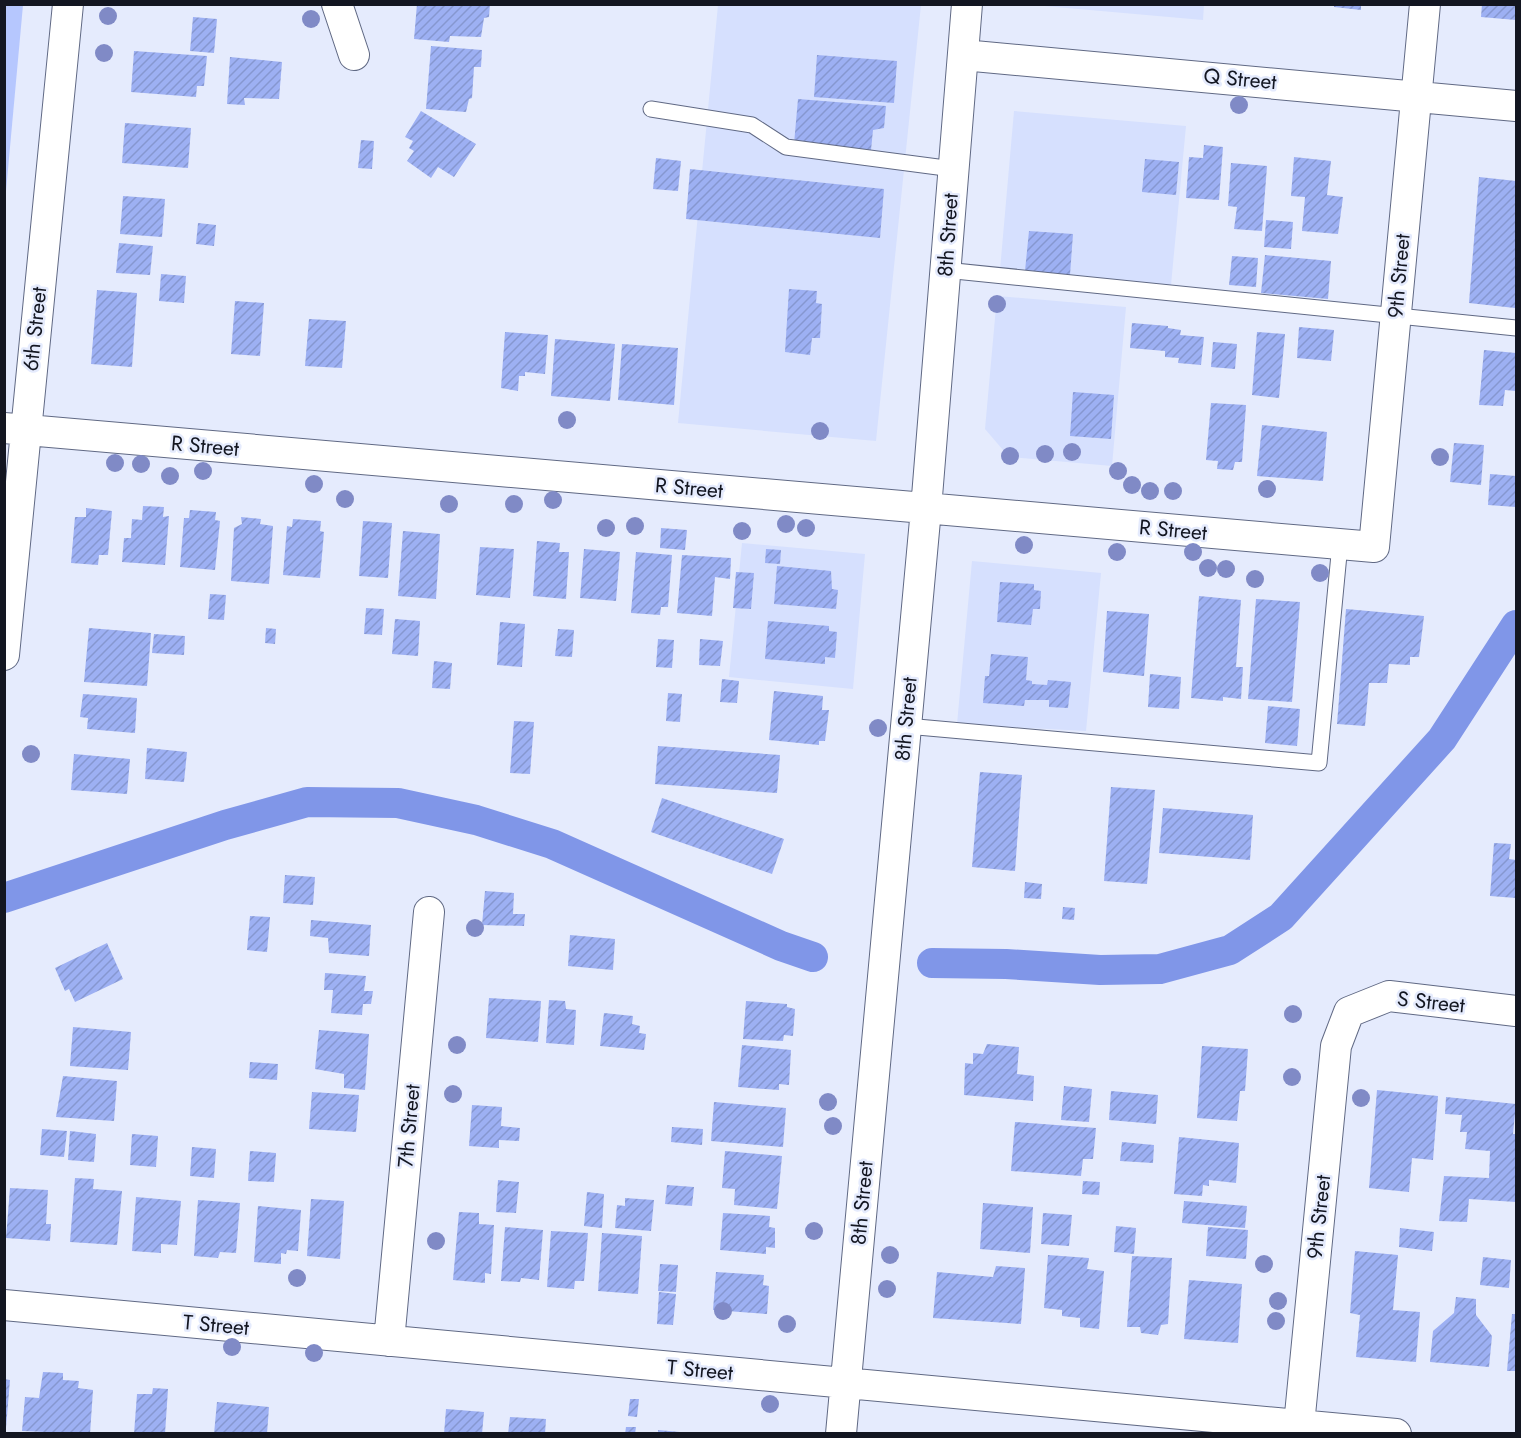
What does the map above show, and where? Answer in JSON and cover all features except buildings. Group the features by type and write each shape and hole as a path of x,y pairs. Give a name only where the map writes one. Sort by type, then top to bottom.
{"street":[{"name":"6th Street","path":"4,654 15,429 68,4"},
{"path":"337,4 354,55"},
{"name":"8th Street","path":"841,1434 926,509 967,4"},
{"name":"9th Street","path":"1374,547 1425,4"},
{"name":"Q Street","path":"963,55 1516,106"},
{"name":"R Street","path":"15,429 1374,547"},
{"name":"7th Street","path":"389,1341 429,912"},
{"name":"S Street","path":"1349,1012 1389,996 1516,1011"},
{"name":"9th Street","path":"1299,1425 1336,1046 1349,1012"},
{"name":"T Street","path":"4,1305 846,1383 1207,1425 1299,1425 1396,1434"}],"lane":[{"path":"651,109 752,125 786,147 953,169"},
{"path":"945,270 1516,328"},
{"path":"906,726 1318,763 1340,544"}],"shaded area":[{"path":"1204,4 1203,20 1033,5"},
{"path":"4,5 23,5 5,202"},
{"path":"718,5 921,5 876,441 678,423"},
{"path":"1014,111 1186,126 1171,285 1000,270"},
{"path":"997,296 1126,307 1112,466 1009,457 985,429"},
{"path":"742,543 865,554 853,689 729,677"},
{"path":"972,561 1101,573 1086,731 957,724"}],"waterway":[{"path":"932,963 1006,964 1100,970 1160,969 1230,950 1281,917 1442,739 1516,625"},
{"path":"4,898 225,825 307,802 398,803 476,820 552,844 781,946 813,957"}]}
